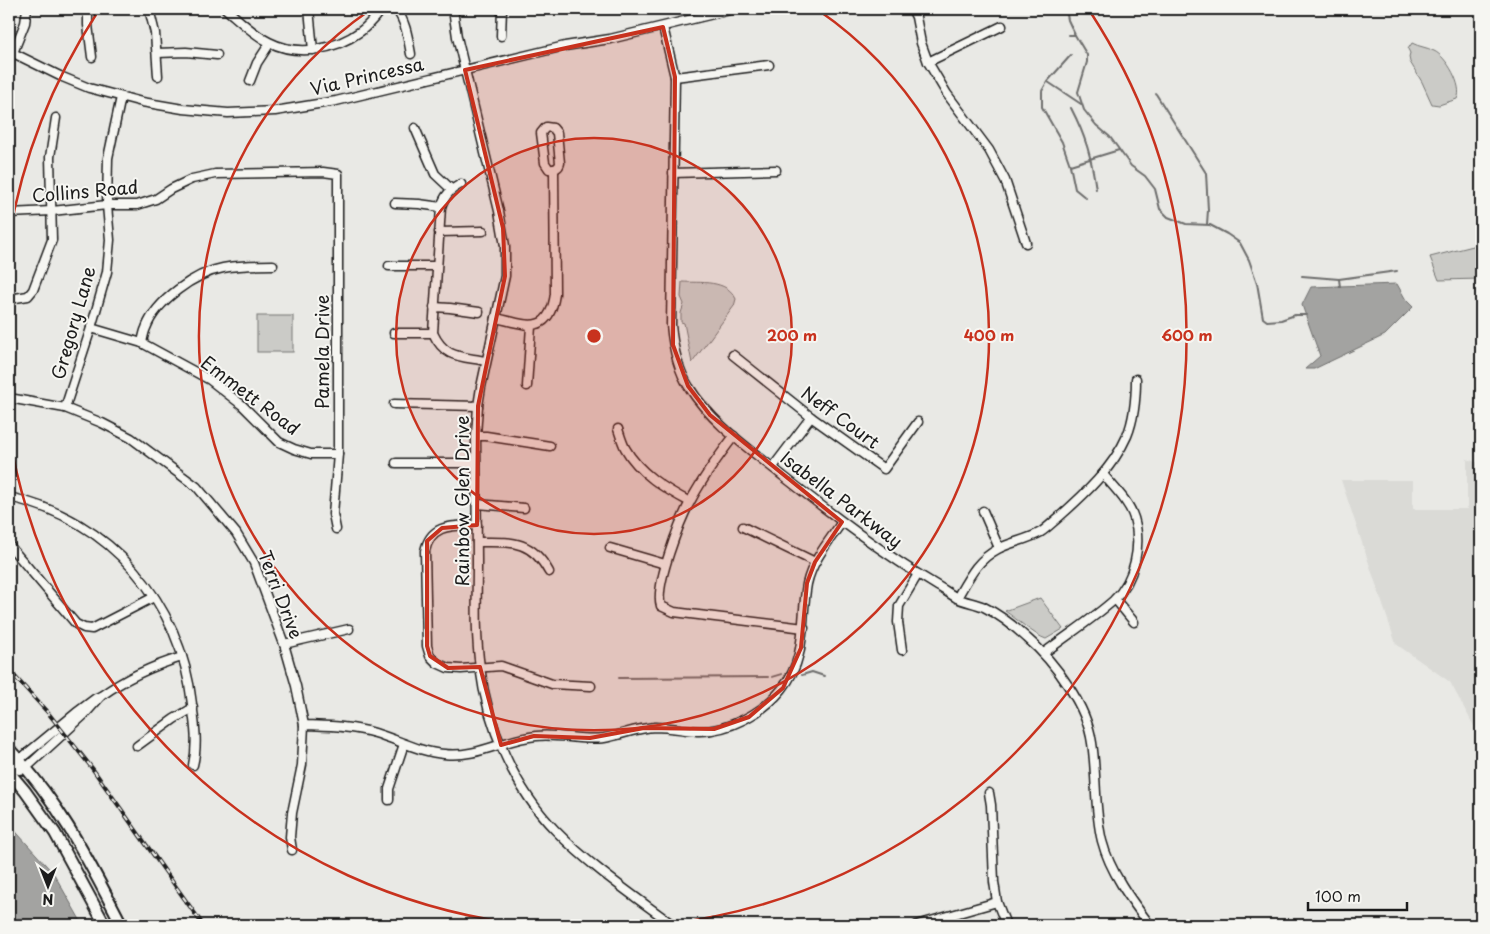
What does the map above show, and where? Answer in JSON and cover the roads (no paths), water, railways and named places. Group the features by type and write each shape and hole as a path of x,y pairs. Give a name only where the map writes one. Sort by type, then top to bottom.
{"main road":[{"path":"9,749 18,763 57,807 71,828 122,925"},
{"path":"9,772 55,833 105,925"}],"street":[{"path":"11,52 25,23 27,9"},
{"path":"88,9 92,58"},
{"path":"149,9 154,22 158,76"},
{"path":"226,9 254,33 270,43 292,49 313,50 348,38 361,30 382,9"},
{"path":"310,9 313,50"},
{"path":"396,9 406,26 410,54"},
{"name":"Rainbow Glen Drive","path":"453,9 457,37 503,228 505,246 505,276 486,361 478,406 476,436 477,636 484,693 501,745 520,786 554,829 582,856 673,925"},
{"path":"500,36 502,9"},
{"name":"Via Princessa","path":"11,52 60,76 121,97 183,109 228,113 275,111 336,101 565,46 610,40 734,9"},
{"path":"912,9 916,17 920,43 928,62 946,94 989,150 1005,180 1026,243"},
{"path":"928,62 1002,26"},
{"name":"Isabella Parkway","path":"663,27 675,77 670,303 673,345 688,386 710,414 734,436 842,522 891,558 957,598 984,608 1006,620 1044,653 1072,692 1086,718 1092,743 1102,841 1110,864 1150,925"},
{"path":"250,81 257,63 270,43"},
{"path":"157,52 217,55"},
{"path":"675,77 768,65"},
{"name":"Gregory Lane","path":"65,408 91,328 106,272 110,240 108,158 121,97"},
{"path":"9,299 28,296 33,290 52,240 50,157 56,118"},
{"path":"548,127 555,129 557,133 560,163 554,169 546,165 541,135 544,129 548,127"},
{"path":"415,128 435,174 451,189"},
{"path":"496,318 531,326 548,318 553,309 555,294 554,169"},
{"path":"673,173 776,170"},
{"name":"Collins Road","path":"9,213 108,205 137,205 156,199 192,179 214,174 323,172 338,174"},
{"name":"Pamela Drive","path":"336,529 334,514 338,454 338,174"},
{"path":"461,184 451,189 444,197 441,207 436,266 434,333 444,351 486,361"},
{"path":"395,203 441,207"},
{"path":"439,232 484,232"},
{"path":"142,343 146,327 167,298 199,276 221,268 240,265 273,265"},
{"path":"389,266 436,266"},
{"path":"434,307 479,312"},
{"path":"527,386 531,326"},
{"name":"Emmett Road","path":"91,328 142,343 210,380 242,405 279,442 311,454 338,454"},
{"path":"394,333 434,333"},
{"name":"Neff Court","path":"733,355 811,417 884,468 918,422"},
{"path":"957,598 974,568 986,557 999,548 1021,541 1042,531 1071,507 1103,474 1117,455 1128,434 1136,394 1136,379"},
{"name":"Terri Drive","path":"9,398 65,408 102,423 131,438 197,487 236,533 254,563 284,644 296,686 304,726 302,765 292,813 290,837 292,850"},
{"path":"394,404 478,406"},
{"path":"773,468 811,417"},
{"path":"618,429 625,448 643,470 666,489 690,502"},
{"path":"476,436 550,446"},
{"path":"734,436 707,472 690,502 666,564 659,600 666,610 804,628"},
{"path":"396,463 476,463"},
{"path":"1044,653 1115,599 1126,585 1134,568 1136,543 1134,517 1122,496 1103,474"},
{"path":"9,498 31,502 58,513 105,542 133,568 166,614 182,657 191,690 196,753 193,765"},
{"path":"477,504 524,508"},
{"path":"983,511 999,548"},
{"path":"304,726 353,728 430,752 458,755 474,753 534,736 553,735 603,738 644,728 672,728 698,731 729,726 749,717 770,703 783,688 794,670 799,656 804,628 808,583 815,562 842,522"},
{"path":"477,525 442,528 432,534 428,541 426,551 426,646 430,656 437,663 448,668 507,668 552,684 592,686"},
{"path":"743,526 815,562"},
{"path":"477,542 519,544 534,551 542,558 549,572"},
{"path":"9,545 76,624 84,628 92,629 154,597"},
{"path":"610,548 666,564"},
{"path":"902,650 898,622 899,606 918,574"},
{"path":"1115,599 1134,622"},
{"path":"284,644 349,629"},
{"path":"18,763 84,715 101,696 117,684 140,672 182,657"},
{"path":"137,746 174,719 193,708"},
{"path":"389,800 389,790 404,744"},
{"path":"990,793 994,882 997,902 1006,925"},
{"path":"917,925 997,902"}],"waterway":[{"path":"1066,9 1068,20 1087,55 1087,62 1078,92 1084,110 1096,125 1110,137 1131,166 1145,176 1155,189 1160,209 1168,217 1186,224 1210,225 1240,243 1249,260 1257,283 1263,318 1267,321 1281,320 1295,315 1307,315"},
{"path":"1068,35 1075,35"},
{"path":"1071,55 1047,82 1042,91 1042,107 1062,142 1070,165 1119,150"},
{"path":"1048,82 1081,104"},
{"path":"1156,94 1206,173 1207,224"},
{"path":"1071,108 1081,128 1087,147 1096,189"},
{"path":"1070,165 1075,189 1086,198"},
{"path":"1339,279 1397,271"},
{"path":"1302,276 1339,279 1340,287"},
{"path":"802,675 812,672 824,676"},
{"path":"772,677 782,674"},
{"path":"619,678 768,677"}],"railway":[{"path":"9,670 49,714 92,768 203,925"}]}
